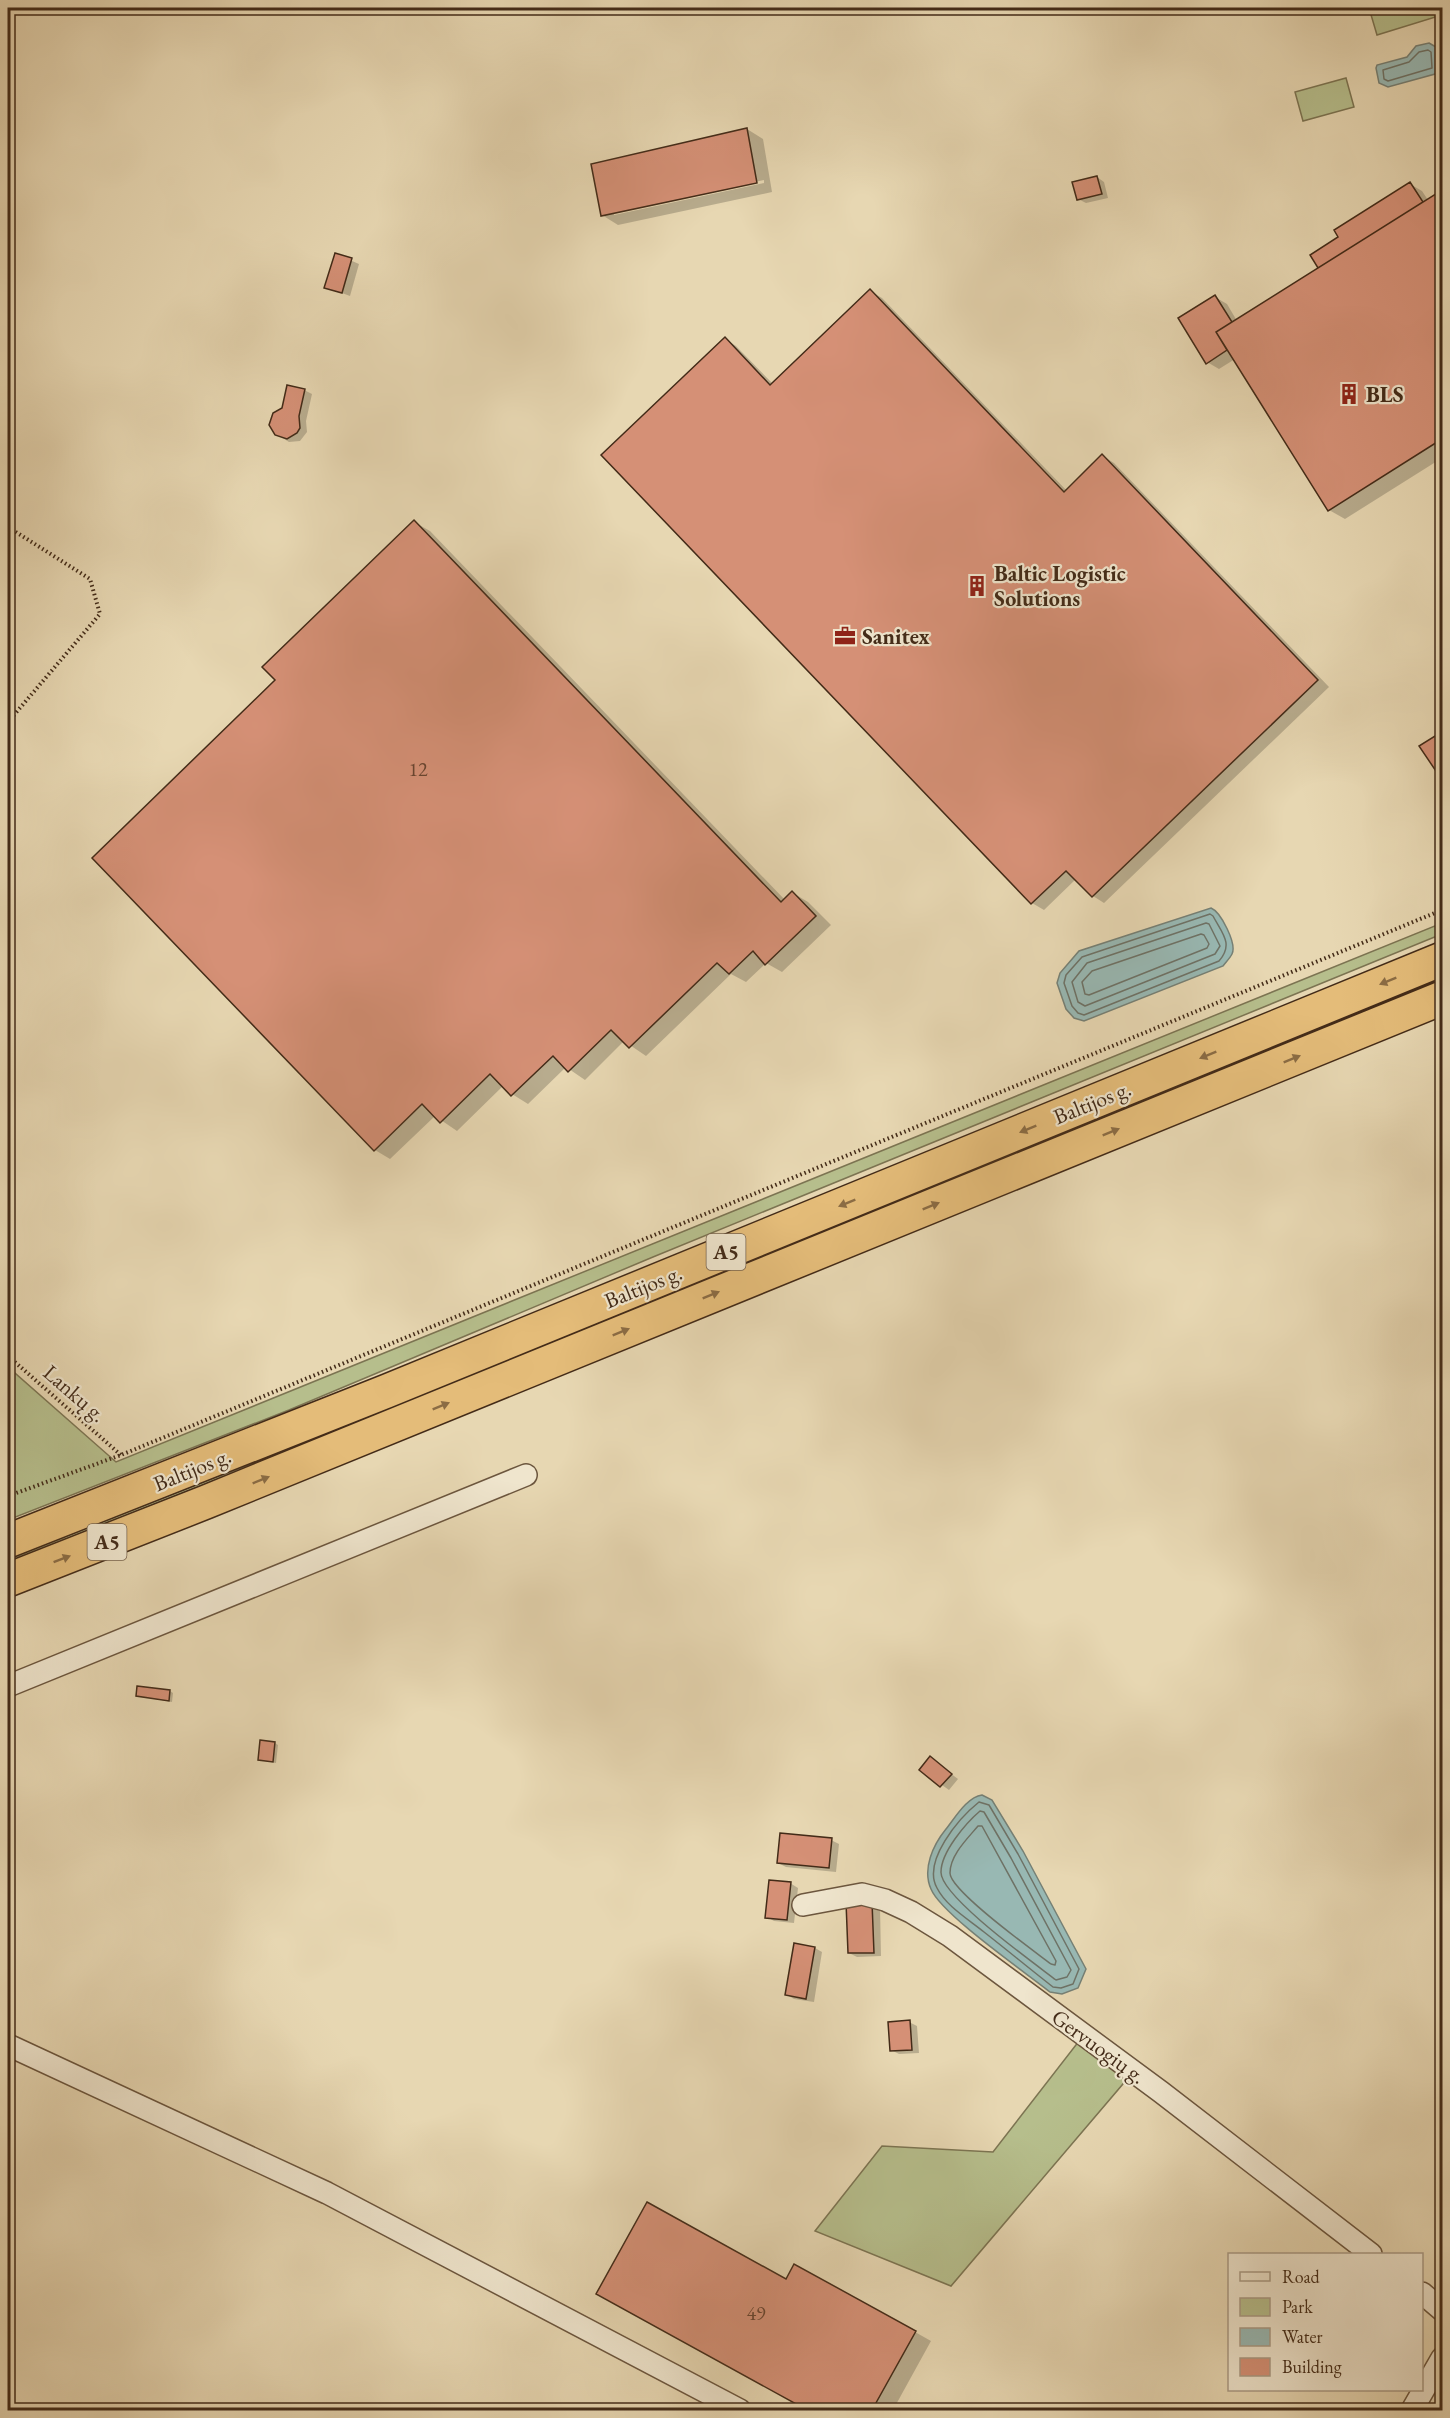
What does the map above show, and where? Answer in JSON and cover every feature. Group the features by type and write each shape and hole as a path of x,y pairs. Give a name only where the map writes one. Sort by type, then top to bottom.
{"highway":[{"name":"Baltijos g.","path":"8,1541 408,1382 1443,958"},
{"name":"Baltijos g.","path":"8,1580 196,1506 1443,998"}],"street":[{"path":"8,1686 526,1475"},
{"name":"Gervuogių g.","path":"803,1905 862,1894 885,1900 911,1912 950,1936 1161,2092 1370,2253"},
{"path":"8,2045 327,2193 740,2410"},
{"path":"1423,2294 1443,2310"},
{"path":"1412,2410 1443,2358"}],"path":[{"path":"8,527 90,579 100,614 8,722"},
{"path":"8,1496 122,1455 1443,910"},
{"name":"Lankų g.","path":"8,1356 122,1455"}],"green space":[{"path":"1369,8 1442,8 1442,15 1377,35"},
{"path":"1346,78 1354,107 1303,121 1295,92"},
{"path":"1442,923 1442,934 653,1257 289,1410 8,1520 8,1367 116,1462"},
{"path":"1442,970 1442,984 8,1567 8,1550"},
{"path":"1079,2041 1128,2078 951,2286 815,2231 882,2146 993,2152"}],"water":[{"path":"1429,43 1436,47 1440,66 1435,74 1388,87 1379,83 1377,65 1407,57 1416,46"},
{"path":"1211,908 1219,915 1232,943 1232,954 1223,966 1084,1021 1074,1018 1066,1009 1057,983 1060,973 1079,951"},
{"path":"982,1795 992,1800 1023,1851 1086,1969 1078,1988 1062,1994 1050,1992 966,1927 938,1900 931,1889 928,1865 937,1842 966,1804"}],"building":[{"path":"747,128 757,183 601,216 591,164"},
{"path":"1097,176 1102,194 1077,200 1072,182"},
{"path":"1410,182 1423,202 1318,268 1310,255 1338,237 1334,230"},
{"name":"BLS","path":"1442,190 1442,439 1328,511 1216,332"},
{"path":"335,253 352,258 342,293 324,288"},
{"name":"Baltic Logistic Solutions","path":"870,289 1064,492 1102,454 1318,680 1092,897 1066,871 1031,904 601,455 725,337 770,385"},
{"path":"1215,295 1232,322 1216,332 1227,350 1206,364 1178,318"},
{"path":"287,385 305,389 299,416 300,428 297,433 287,439 275,435 269,425 273,413 282,408"},
{"path":"414,520 781,902 792,891 816,916 765,965 753,951 729,974 717,963 629,1048 611,1030 568,1072 553,1056 511,1096 490,1074 440,1123 422,1104 374,1151 92,858 275,680 262,667"},
{"path":"1435,736 1442,747 1442,780 1419,746"},
{"path":"137,1686 170,1690 169,1701 136,1696"},
{"path":"260,1740 275,1742 273,1762 258,1760"},
{"path":"930,1756 952,1774 940,1787 919,1770"},
{"path":"780,1833 832,1838 829,1868 777,1863"},
{"path":"769,1880 791,1882 787,1920 765,1918"},
{"path":"846,1902 872,1902 874,1953 848,1953"},
{"path":"794,1943 815,1947 806,1999 785,1995"},
{"path":"910,2020 912,2050 890,2051 888,2022"},
{"path":"647,2202 786,2279 794,2264 916,2331 872,2410 807,2410 596,2294"}],"place":[{"name":"BLS","path":"1349,394"},
{"name":"Baltic Logistic Solutions","path":"977,586"},
{"name":"Sanitex","path":"845,636"}]}
